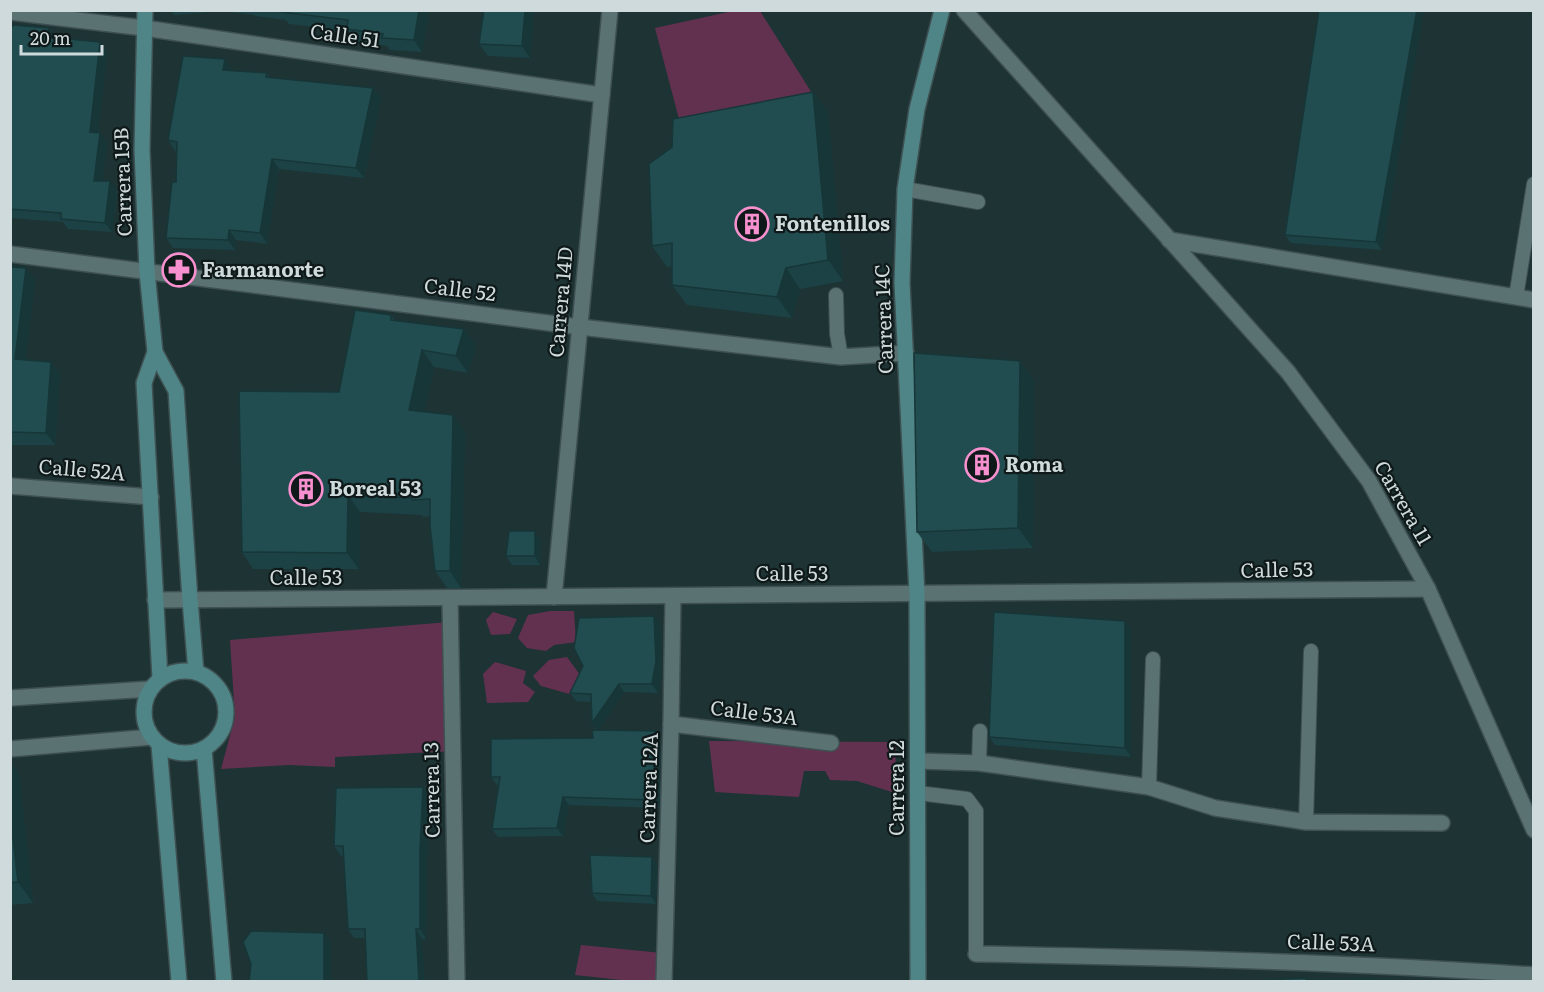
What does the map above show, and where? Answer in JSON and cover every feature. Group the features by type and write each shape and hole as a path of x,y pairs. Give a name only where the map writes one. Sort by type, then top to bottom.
{"street":[{"name":"Carrera 15B","path":"145,10 142,150 147,272 155,352 176,391 196,672"},
{"name":"Carrera 14D","path":"554,597 610,10"},
{"name":"Carrera 14C","path":"917,594 902,283 905,189 917,109 942,10"},
{"name":"Carrera 11","path":"964,10 1288,372 1369,481 1428,589 1533,830"},
{"name":"Calle 51","path":"10,12 144,28 602,95"},
{"path":"1169,240 1533,300"},
{"name":"Calle 52","path":"10,254 580,327 841,357 906,353"},
{"name":"Carrera 15B","path":"155,352 144,383 155,600 155,683"},
{"name":"Calle 52A","path":"10,486 151,497"},
{"name":"Calle 53","path":"155,600 1428,589"},
{"name":"Carrera 12","path":"917,594 918,981"},
{"name":"Carrera 12A","path":"664,981 673,596"},
{"name":"Carrera 13","path":"450,598 457,981"},
{"path":"184,670 196,672 209,678 219,688 225,701 226,715 223,729 215,741 204,749 188,754 173,752 155,741 146,728 143,714 144,701 155,683 172,672 184,670"},
{"path":"10,698 155,683"},
{"name":"Calle 53A","path":"671,724 831,743"},
{"path":"10,749 155,741"},
{"path":"155,741 179,981"},
{"path":"204,749 224,981"},
{"path":"918,762 979,763 1149,787 1215,808 1306,822 1442,823"},
{"name":"Calle 53A","path":"976,954 1127,956 1448,975 1533,975"}],"lane":[{"path":"1516,297 1533,184"},
{"path":"905,189 978,202"},
{"path":"836,295 837,333 841,357"},
{"path":"1306,822 1311,651"},
{"path":"1149,787 1153,659"},
{"path":"979,763 980,731"},
{"path":"918,793 967,799 976,811 976,954"}],"shaded area":[{"path":"733,11 760,11 817,101 679,119 655,28"},
{"path":"550,611 574,611 576,642 554,645 546,651 527,648 518,638 528,615"},
{"path":"493,612 517,619 510,634 491,635 486,620"},
{"path":"449,622 455,751 335,757 335,767 289,765 221,769 235,717 230,640"},
{"path":"567,657 580,675 573,695 541,686 533,676 549,660"},
{"path":"495,662 526,671 523,683 535,692 528,702 487,703 483,674"},
{"path":"709,741 896,742 895,793 857,781 830,780 825,771 804,771 799,797 715,792"},
{"path":"581,945 672,954 671,981 622,981 575,975"}],"building":[{"path":"281,10 419,10 414,40 382,38 383,34 347,29 348,20 281,12"},
{"path":"484,10 525,10 522,46 479,44"},
{"path":"1319,10 1417,10 1376,242 1285,235"},
{"path":"10,26 49,28 48,37 100,42 90,132 100,133 94,181 110,181 105,223 61,219 61,213 10,209"},
{"path":"183,56 225,59 223,70 267,73 266,77 373,88 356,168 272,159 260,233 229,230 228,240 166,238 172,182 176,182 177,142 168,140"},
{"name":"Fontenillos","path":"813,92 828,260 786,268 777,297 672,285 672,243 652,246 649,164 672,147 673,119"},
{"path":"10,267 26,268 15,359 51,362 46,433 10,432"},
{"path":"355,310 391,315 391,320 464,329 456,356 422,350 409,410 453,415 450,571 435,571 430,525 430,499 412,500 412,498 348,495 347,553 242,552 239,391 339,392"},
{"name":"Roma","path":"914,353 1020,361 1018,528 917,532"},
{"path":"509,531 535,531 535,556 506,556"},
{"path":"994,612 1125,621 1125,748 989,737"},
{"path":"654,616 656,661 652,684 619,684 592,723 591,694 570,693 583,666 574,648 579,618"},
{"path":"592,730 655,731 653,800 563,797 557,828 492,829 500,777 491,777 491,739 593,738"},
{"path":"423,787 420,929 416,929 419,981 367,981 365,929 348,929 343,846 334,846 336,788"},
{"path":"10,813 18,882 10,883"},
{"path":"590,855 652,857 651,896 592,893"},
{"path":"251,931 324,933 324,981 249,981 251,964 243,942"},
{"path":"1306,978 1306,980 1411,981 1265,981"}],"place":[{"name":"Fontenillos","path":"752,224"},
{"name":"Farmanorte","path":"179,270"},
{"name":"Roma","path":"982,465"},
{"name":"Boreal 53","path":"306,489"}]}
